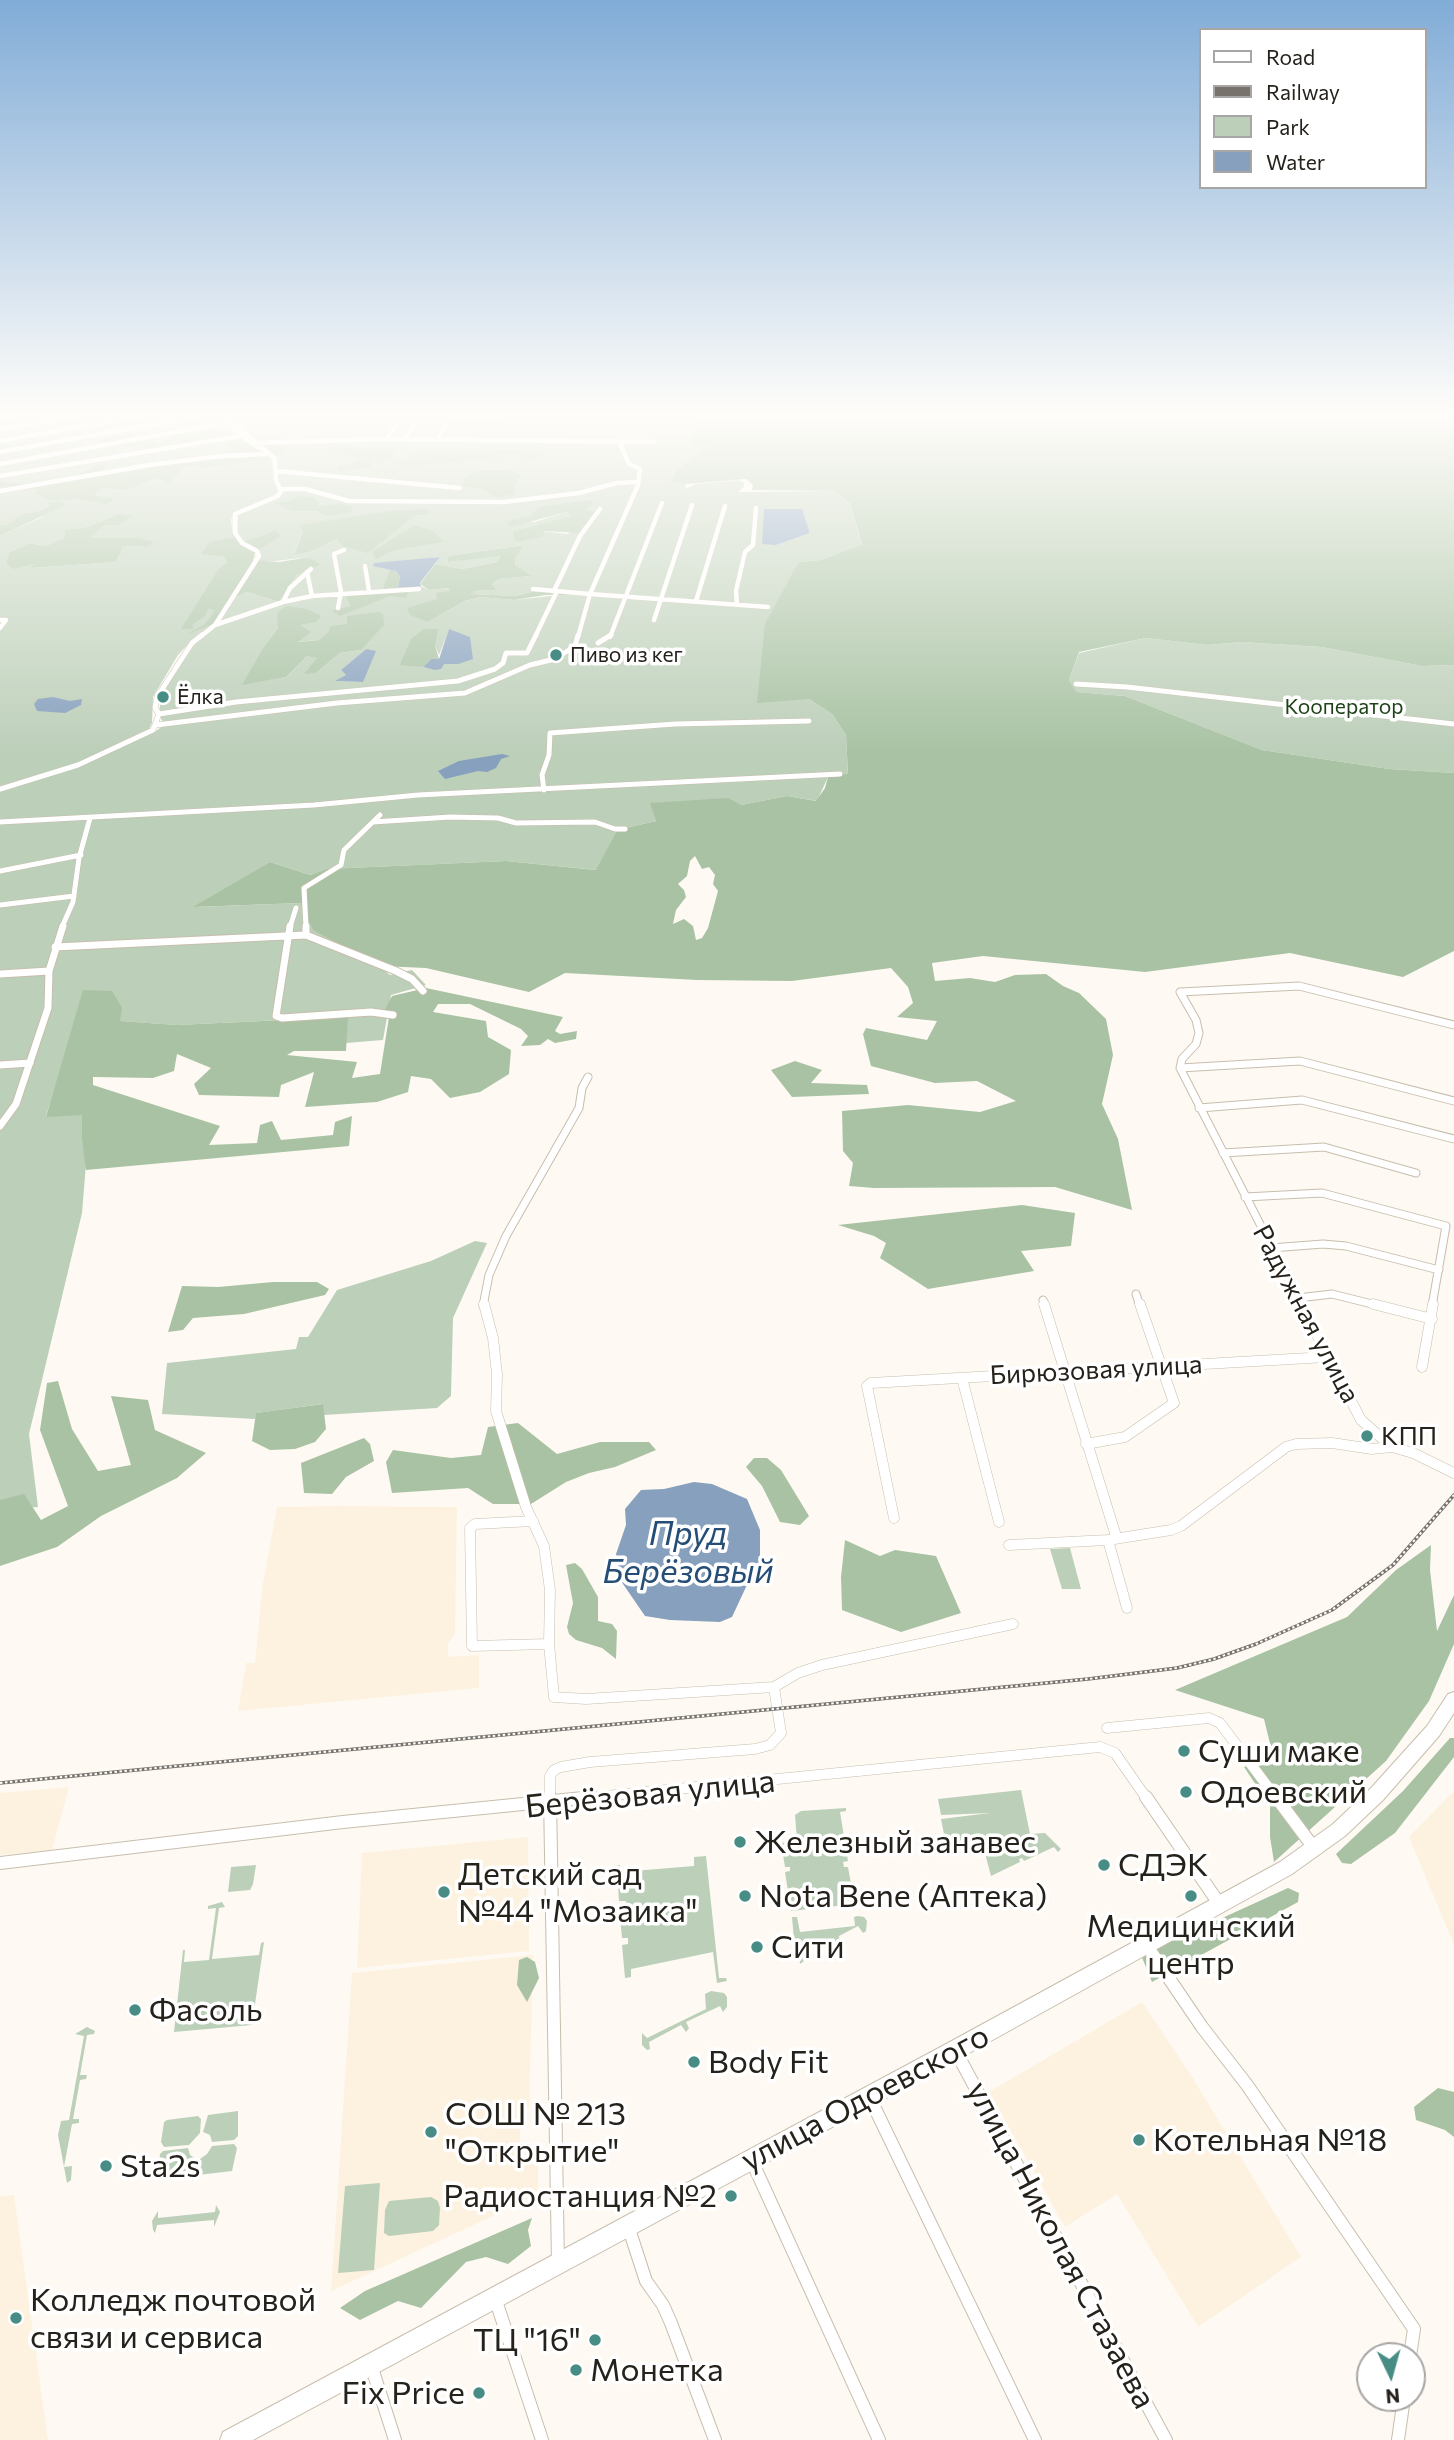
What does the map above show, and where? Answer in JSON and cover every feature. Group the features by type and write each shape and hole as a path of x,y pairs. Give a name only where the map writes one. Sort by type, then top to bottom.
{"street":[{"path":"215,625 259,556 257,551 242,543 234,526"},
{"path":"159,713 236,702 458,681 495,669 503,663 506,653 527,653 580,536 588,526"},
{"path":"156,725 337,703 465,693 530,665 555,659 575,646 590,594 619,526"},
{"path":"598,643 610,637 653,526"},
{"path":"654,620 685,526"},
{"path":"696,601 718,526"},
{"path":"737,604 736,591 745,552 753,545 755,526"},
{"path":"338,608 341,594 334,554 344,550"},
{"path":"365,566 369,591"},
{"path":"282,602 290,588 309,571 312,596"},
{"path":"159,713 155,708 157,697 182,656 192,643 215,625 282,602 312,596 419,589"},
{"path":"533,589 768,607"},
{"path":"0,620 6,620 0,628"},
{"path":"1076,684 1127,687 1454,724"},
{"path":"0,789 78,765 132,742 153,730 159,713"},
{"path":"544,790 542,775 549,755 550,733 675,724 808,721"},
{"path":"0,822 418,795 840,774"},
{"path":"306,935 304,888 341,865 344,850 380,815"},
{"path":"373,822 450,817 498,818 516,823 595,822 615,829 625,829"},
{"path":"0,1126 16,1104 48,1008 49,971 74,896 90,818"},
{"path":"0,871 81,855"},
{"path":"0,905 74,896"},
{"path":"296,908 287,936 276,1016 282,1018 371,1012 393,1015"},
{"path":"55,947 306,935 397,971 412,979 423,991"},
{"path":"0,974 49,971"},
{"path":"1454,1025 1299,986 1180,992 1196,1020 1199,1032 1196,1044 1182,1059 1180,1068 1300,1061 1454,1101"},
{"path":"0,1065 30,1063"},
{"name":"Радужная улица","path":"1180,1068 1244,1197 1365,1426 1392,1447"},
{"path":"588,1077 582,1088 579,1108 506,1236 484,1296 483,1308 492,1338 497,1374 496,1411 506,1449 544,1546 550,1590 549,1644 554,1698 586,1699 774,1688 798,1673 822,1665 1013,1624"},
{"path":"1199,1108 1302,1100 1454,1139"},
{"path":"1223,1153 1311,1146 1416,1173"},
{"path":"1244,1197 1322,1193 1446,1226 1422,1367"},
{"path":"1271,1248 1323,1244 1346,1246 1439,1270"},
{"path":"1086,1444 1125,1437 1174,1403 1136,1294"},
{"path":"1298,1298 1332,1294 1432,1319"},
{"path":"1043,1300 1112,1538 1127,1608"},
{"name":"Бирюзовая улица","path":"894,1518 867,1386 871,1383 1327,1357"},
{"path":"962,1378 999,1522"},
{"name":"Радужная улица","path":"1009,1545 1112,1538 1171,1530 1181,1526 1286,1447 1313,1442 1372,1449 1392,1447"},
{"path":"1392,1447 1413,1453 1454,1473"},
{"path":"533,1521 475,1524 470,1528 472,1646 549,1644"},
{"path":"558,2264 550,1776 554,1770 561,1767 770,1745 781,1733 774,1688"},
{"name":"улица Одоевского","path":"231,2440 258,2433 371,2365 956,2050 1286,1868 1339,1830 1407,1763 1454,1699"},
{"path":"1107,1728 1209,1718 1220,1723 1314,1848"},
{"name":"Берёзовая улица","path":"0,1863 343,1822 1108,1748 1115,1753 1220,1905"},
{"path":"1147,1946 1202,2027 1247,2085 1414,2329 1412,2342"},
{"name":"улица Николая Стазаева","path":"956,2050 1166,2440"},
{"path":"869,2096 1035,2440"},
{"path":"751,2159 879,2440"},
{"path":"628,2227 646,2281 663,2305 715,2440"},
{"path":"495,2298 542,2440"},
{"path":"371,2365 395,2440"},
{"path":"1398,2440 1402,2412"}],"shaded area":[{"path":"277,1507 457,1507 455,1633 448,1644 448,1657 479,1655 479,1688 238,1711 246,1663 255,1663 262,1589"},
{"path":"69,1787 52,1850 0,1855 0,1793"},
{"path":"1454,1791 1454,1945 1409,1837"},
{"name":"Детский сад №44 \"Мозаика\"","path":"528,1837 529,1951 357,1968 362,1853"},
{"name":"СОШ № 213 \"Открытие\"","path":"533,1955 529,2107 520,2109 520,2156 538,2156 538,2195 331,2291 352,1973"},
{"path":"1142,2002 1194,2080 1301,2257 1198,2327 1117,2194 1065,2227 989,2092"},
{"name":"Колледж почтовой связи и сервиса","path":"14,2195 48,2440 0,2440 0,2196"}],"green space":[{"path":"0,526 22,526 0,536"},
{"path":"22,526 90,526 65,530 64,538 46,546 29,543 10,552 34,564 32,568 116,562 124,546 147,547 138,538 88,538 104,526 232,526 239,543 255,556 212,625 178,655 153,697 152,723 149,729 76,763 0,786 0,536"},
{"path":"104,526 89,538 138,538 153,542 147,547 124,546 116,562 32,568 33,564 13,569 6,563 10,552 29,543 46,546 64,538 65,530"},
{"path":"238,526 299,526 303,532 294,553 310,552 337,539 401,526 533,526 512,531 515,542 543,531 568,534 577,526 770,526 776,545 810,533 807,526 856,526 862,546 821,560 799,562 809,699 832,714 846,735 848,775 828,777 817,801 787,796 741,805 651,803 656,821 617,830 597,870 506,861 328,869 310,875 270,862 195,907 301,903 390,975 412,970 426,985 391,995 383,1040 346,1043 347,1017 177,1025 119,1021 58,1078 46,1116 82,1114 82,1141 86,1164 82,1213 29,1434 38,1507 0,1510 0,792 79,767 156,731 164,725 159,714 161,697 185,656 233,599 247,592 279,602 297,575 319,565 310,557 258,563 260,551 245,543 238,533","holes":["523,545 516,557 515,566 530,576 499,579 492,584 495,590 469,594 515,596 535,591 560,595 514,600 482,597 465,601 428,622 437,599 450,591 450,588 429,590 421,586 398,587 396,571 373,565 439,557 435,564 462,569 497,562 500,555 448,562 447,556","347,617 361,650 340,653 316,673 317,657 307,656 286,677 243,684 262,649 278,628 296,642 319,640 329,631 347,624","449,630 458,664 443,664 434,670 411,664 401,665 435,646 439,655","366,649 363,682 336,681 346,675 341,670"]},
{"path":"299,526 402,526 368,553 342,546 337,539 310,552 294,554 303,532"},
{"path":"413,526 435,532 443,542 395,550 376,559 372,552"},
{"path":"533,526 584,526 579,533 544,531 543,537 515,542 512,531"},
{"path":"857,526 1454,526 1454,665 1422,666 1321,647 1242,642 1207,645 1146,638 1079,652 1069,680 1076,692 1125,696 1262,750 1389,769 1454,773 1454,951 1403,977 1290,953 1145,972 983,956 932,963 935,981 970,978 995,982 1015,975 1046,974 1079,993 1106,1019 1113,1055 1102,1104 1118,1139 1132,1210 1055,1187 849,1186 853,1163 843,1151 842,1111 908,1105 980,1112 1016,1101 977,1081 935,1083 871,1066 863,1034 866,1028 927,1040 937,1021 897,1017 913,1003 908,987 891,968 792,981 697,980 565,973 529,992 426,968 380,966 313,930 301,903 193,907 270,862 310,875 327,869 506,861 596,870 617,830 656,821 650,803 728,798 741,805 787,796 816,801 825,788 828,777 848,774 846,735 832,714 809,699 757,703 765,624 799,562 821,560 862,545","holes":["695,856 702,869 709,867 715,875 713,884 718,891 708,928 702,938 696,940 693,926 684,919 673,924 676,910 686,897 678,884 687,876 690,861"]},
{"path":"276,531 281,536 255,552 253,560 279,562 310,557 320,565 297,575 279,602 247,592 233,599 220,621 186,635 205,624 213,614 214,610 208,608 205,616 192,625 194,629 181,629 218,570 228,562 223,556 201,554 209,542 235,537 240,543"},
{"path":"524,545 516,557 515,565 531,576 499,579 492,584 496,590 475,591 471,594 515,596 535,591 570,595 546,595 514,600 481,597 465,601 428,622 410,615 407,608 437,599 436,593 450,591 449,588 429,590 420,584 435,564 462,569 497,562 500,556 448,562 447,556"},
{"path":"390,569 396,571 400,577 398,587 411,587 406,598 390,596 340,616 332,611 351,606 345,594 383,590"},
{"path":"286,606 307,609 321,616 316,622 300,625 311,632 298,642 319,640 329,631 330,626 347,624 347,616 379,612 383,614 384,625 361,650 340,653 316,673 304,674 317,658 307,656 286,677 242,685 262,649 278,628 277,613"},
{"path":"424,629 438,629 435,646 439,659 431,659 423,667 400,665 411,639"},
{"name":"Кооператор","path":"1146,638 1207,645 1242,642 1321,647 1422,666 1454,665 1454,773 1389,769 1262,750 1125,696 1075,692 1069,680 1079,653"},
{"path":"426,988 563,1017 555,1031 560,1034 577,1031 576,1039 555,1043 548,1039 540,1045 521,1046 528,1036 521,1029 470,1004 438,1004 433,1012 486,1021 488,1037 511,1050 509,1074 480,1092 450,1098 431,1079 411,1076 408,1092 377,1102 305,1107 314,1072 281,1085 279,1097 199,1095 194,1084 211,1068 177,1054 174,1071 153,1078 93,1077 93,1085 220,1126 209,1145 257,1143 260,1125 272,1121 281,1140 333,1135 335,1122 352,1116 349,1146 86,1170 82,1115 46,1117 83,990 112,991 122,1008 120,1021 177,1025 348,1017 346,1051 294,1051 287,1055 357,1062 352,1078 380,1074 389,1017 383,1013 392,996"},
{"path":"795,1061 822,1070 811,1083 867,1085 869,1094 792,1097 771,1070"},
{"path":"1022,1205 1075,1213 1071,1246 1021,1251 1034,1271 928,1289 880,1258 886,1243 874,1236 838,1225"},
{"path":"475,1241 487,1243 453,1318 451,1396 437,1408 324,1415 322,1404 257,1413 255,1419 162,1414 167,1363 296,1349 299,1337 308,1337 337,1290 431,1261"},
{"path":"273,1282 317,1282 329,1289 325,1295 244,1314 193,1318 183,1330 168,1332 182,1286 218,1287"},
{"path":"58,1381 72,1429 98,1471 131,1465 111,1396 148,1400 155,1430 206,1453 177,1478 101,1516 57,1547 0,1566 0,1500 24,1494 41,1520 68,1506 40,1430 47,1383"},
{"path":"323,1404 326,1429 315,1442 295,1449 270,1450 252,1441 256,1413"},
{"path":"518,1423 557,1454 600,1442 649,1442 656,1450 615,1467 566,1482 531,1504 493,1504 468,1488 392,1493 386,1462 393,1450 451,1458 481,1455 488,1427"},
{"path":"364,1438 370,1444 374,1461 346,1477 332,1494 304,1493 301,1463"},
{"path":"754,1458 767,1458 781,1470 809,1516 800,1525 780,1522 762,1486 746,1467"},
{"path":"845,1540 880,1556 895,1550 936,1556 961,1613 901,1632 842,1610 841,1577"},
{"path":"1431,1545 1430,1570 1437,1631 1454,1595 1454,1644 1429,1701 1386,1761 1274,1862 1270,1837 1270,1806 1244,1767 1275,1764 1264,1719 1175,1690 1347,1617 1396,1570"},
{"path":"1070,1548 1081,1589 1062,1589 1050,1549"},
{"path":"575,1563 582,1569 598,1597 598,1621 612,1624 617,1631 616,1659 602,1648 576,1640 569,1634 567,1627 573,1603 566,1565"},
{"path":"1450,1738 1454,1738 1454,1757 1395,1833 1351,1864 1342,1863 1336,1854 1403,1791"},
{"path":"1021,1790 1030,1834 1045,1833 1061,1849 1058,1852 1054,1847 1024,1861 1019,1859 1020,1862 991,1876 983,1846 947,1849 941,1819 990,1813 941,1815 938,1799"},
{"path":"846,1808 846,1811 840,1812 848,1861 843,1862 844,1867 848,1867 854,1900 846,1901 846,1905 791,1911 785,1872 790,1871 790,1867 785,1867 781,1843 797,1841 795,1815 801,1811"},
{"path":"706,1856 719,1978 726,1978 727,1981 717,1983 713,1952 631,1969 631,1977 625,1978 622,1945 628,1944 628,1938 622,1938 619,1906 626,1906 626,1901 619,1901 617,1869 611,1870 611,1867 620,1865 621,1872 694,1866 694,1857"},
{"path":"256,1865 250,1890 228,1892 231,1867"},
{"path":"1288,1888 1299,1893 1298,1902 1152,1982 1141,1955"},
{"path":"222,1902 225,1907 219,1908 212,1959 259,1955 261,1943 264,1942 252,2025 174,2032 183,1950 184,1962 209,1960 216,1908 208,1909 208,1906"},
{"path":"858,1916 867,1921 866,1931 863,1933 858,1926 839,1936 840,1944 837,1945 834,1938 801,1954 804,1961 800,1964 798,1951 795,1951 792,1917 797,1917 800,1932 855,1926 854,1917"},
{"path":"527,1957 535,1962 539,1978 527,2002 517,1985 519,1960"},
{"path":"711,1991 724,1993 727,1997 727,2007 723,2012 720,2006 686,2022 689,2028 686,2032 681,2025 649,2042 650,2049 647,2050 642,2045 642,2033 647,2038 706,2009 705,1994"},
{"path":"87,2027 95,2031 94,2034 87,2035 80,2075 87,2075 86,2079 80,2080 73,2119 79,2119 79,2123 72,2124 64,2167 58,2135 61,2121 69,2120 84,2036 75,2034"},
{"path":"1438,2088 1454,2092 1454,2137 1445,2130 1416,2120 1414,2107"},
{"path":"238,2111 238,2136 234,2140 212,2142 210,2135 203,2132 208,2115"},
{"path":"198,2116 201,2119 200,2133 189,2145 164,2147 161,2142 164,2122"},
{"path":"234,2144 237,2148 232,2171 198,2175 200,2159 212,2146"},
{"path":"188,2148 190,2155 196,2159 194,2175 158,2178 160,2154 163,2151"},
{"path":"72,2166 71,2180 67,2183 64,2167"},
{"path":"380,2183 374,2270 338,2273 345,2186"},
{"path":"431,2197 438,2201 440,2208 439,2225 433,2231 389,2236 384,2233 385,2210 389,2201"},
{"path":"216,2205 220,2212 214,2227 214,2220 157,2225 155,2233 153,2230 152,2221 158,2211 158,2218 215,2212"},
{"path":"532,2218 528,2230 531,2246 508,2264 486,2257 466,2262 421,2308 398,2301 360,2320 340,2308 365,2291"}],"water":[{"path":"763,526 808,526 810,533 776,545 762,544"},
{"path":"440,557 420,583 421,586 416,587 398,587 400,577 396,571 373,566 374,563"},
{"path":"449,629 470,637 473,659 458,664 444,664 441,669 423,667 431,659 439,659"},
{"path":"366,649 376,651 363,682 335,681 346,675 341,670"},
{"path":"53,697 70,701 82,699 81,705 65,713 37,711 34,704 38,699"},
{"path":"502,754 510,756 501,759 496,768 487,772 478,771 445,779 438,771 459,761"},
{"name":"Пруд Берёзовый","path":"694,1482 712,1484 747,1499 760,1530 760,1572 746,1587 732,1617 720,1622 645,1616 621,1581 616,1554 626,1525 625,1509 641,1490 664,1489"}],"railway":[{"path":"0,1783 1088,1679 1177,1668 1214,1659 1256,1644 1332,1610 1393,1565 1454,1495"}],"place":[{"name":"Пиво из кег","path":"556,655"},
{"name":"Ёлка","path":"163,697"},
{"name":"КПП","path":"1367,1436"},
{"name":"Суши маке","path":"1184,1751"},
{"name":"Одоевский","path":"1186,1792"},
{"name":"Железный занавес","path":"740,1842"},
{"name":"СДЭК","path":"1104,1865"},
{"name":"Детский сад №44 \"Мозаика\"","path":"444,1892"},
{"name":"Nota Bene (Аптека)","path":"745,1896"},
{"name":"Медицинский центр","path":"1191,1896"},
{"name":"Сити","path":"757,1947"},
{"name":"Фасоль","path":"135,2010"},
{"name":"Body Fit","path":"694,2062"},
{"name":"СОШ № 213 \"Открытие\"","path":"431,2132"},
{"name":"Котельная №18","path":"1139,2140"},
{"name":"Sta2s","path":"106,2166"},
{"name":"Радиостанция №2","path":"731,2196"},
{"name":"Колледж почтовой связи и сервиса","path":"16,2318"},
{"name":"ТЦ \"16\"","path":"595,2340"},
{"name":"Монетка","path":"576,2370"},
{"name":"Fix Price","path":"479,2393"}]}
